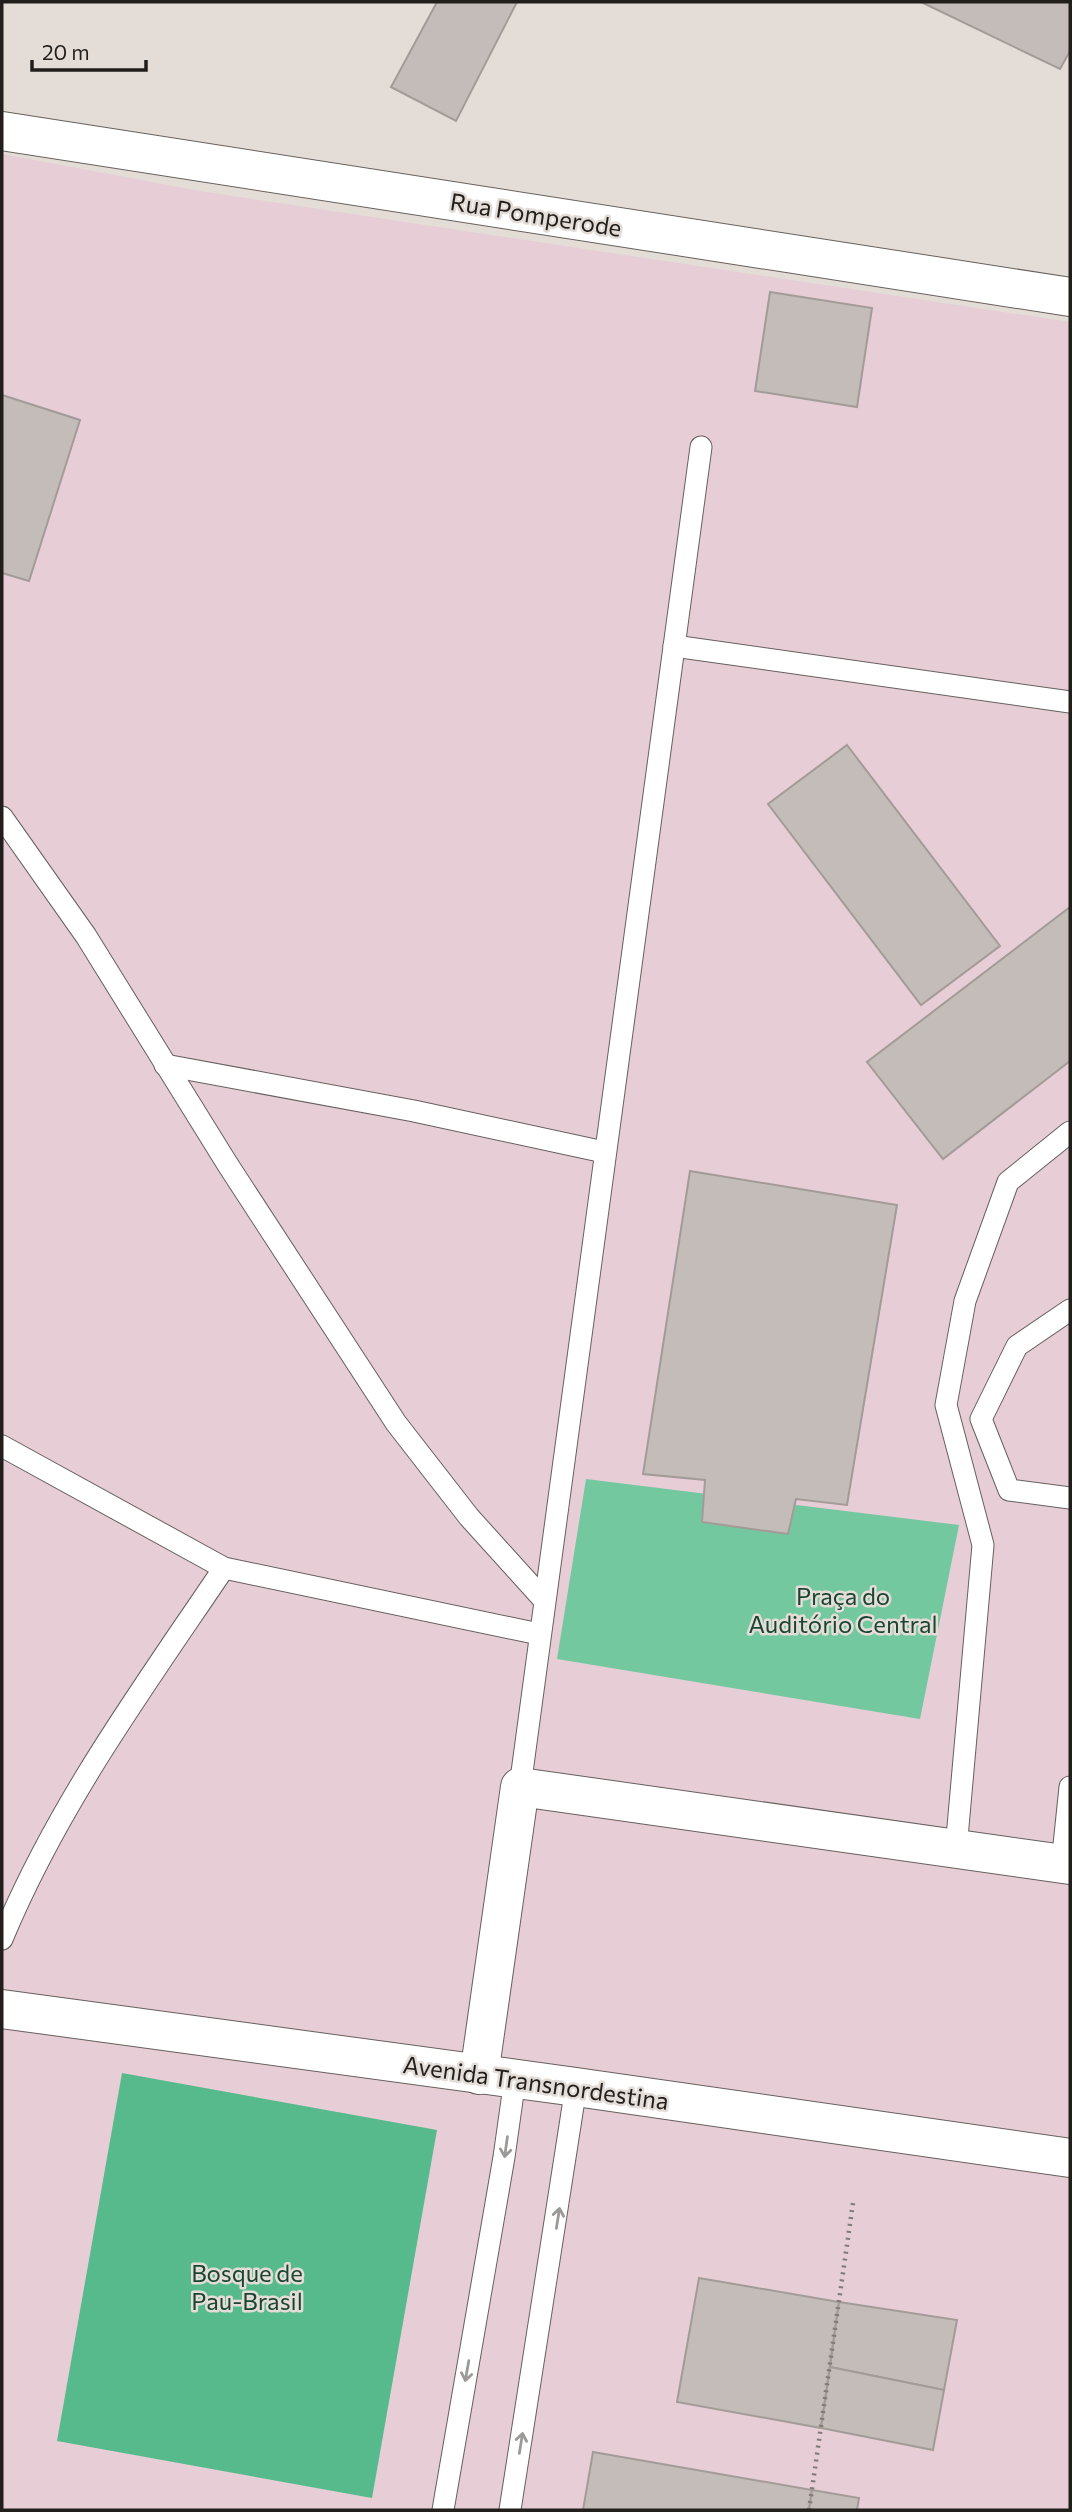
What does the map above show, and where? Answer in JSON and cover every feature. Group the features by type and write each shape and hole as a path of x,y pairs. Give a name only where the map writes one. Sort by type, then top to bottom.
{"street":[{"name":"Rua Pomperode","path":"2,131 1070,297"},
{"path":"497,2077 520,1787 1066,1864"},
{"name":"Avenida Transnordestina","path":"2,2009 1070,2158"}],"lane":[{"path":"520,1787 701,447"},
{"path":"674,646 1070,702"},
{"path":"2,817 86,936 165,1065 396,1423 469,1517 544,1600"},
{"path":"165,1065 414,1111 604,1152"},
{"path":"956,1849 983,1545 946,1405 965,1301 1008,1182 1070,1132"},
{"path":"1070,1310 1017,1346 981,1419 1009,1490 1070,1498"},
{"path":"2,1446 224,1568 539,1634"},
{"path":"2,1938 23,1888 87,1770 224,1568"},
{"path":"1066,1864 1070,1787"},
{"path":"443,2510 504,2157 497,2077"},
{"path":"510,2510 576,2087"}],"path":[{"path":"809,2510 853,2203"}],"shaded area":[{"path":"2,154 200,191 1070,322 1070,2510 2,2510"}],"green space":[{"name":"Praça do Auditório Central","path":"586,1479 959,1525 920,1719 557,1659"},
{"name":"Bosque de Pau-Brasil","path":"122,2073 437,2130 372,2498 57,2441"}],"building":[{"path":"437,2 517,2 456,121 391,87"},
{"path":"921,2 1070,2 1070,51 1060,69"},
{"path":"770,292 872,308 857,407 755,391"},
{"path":"2,395 80,420 29,581 2,573"},
{"path":"847,745 1000,946 921,1005 768,804"},
{"path":"1070,907 1070,1061 943,1159 867,1062"},
{"path":"690,1171 897,1205 847,1505 796,1499 788,1534 702,1522 705,1480 643,1474"},
{"path":"699,2278 839,2302 821,2428 677,2402"},
{"path":"839,2302 957,2320 944,2390 830,2367"},
{"path":"830,2367 944,2390 933,2450 821,2428"},
{"path":"593,2452 812,2490 809,2510 583,2510"},
{"path":"812,2490 859,2498 857,2510 809,2510"}]}
